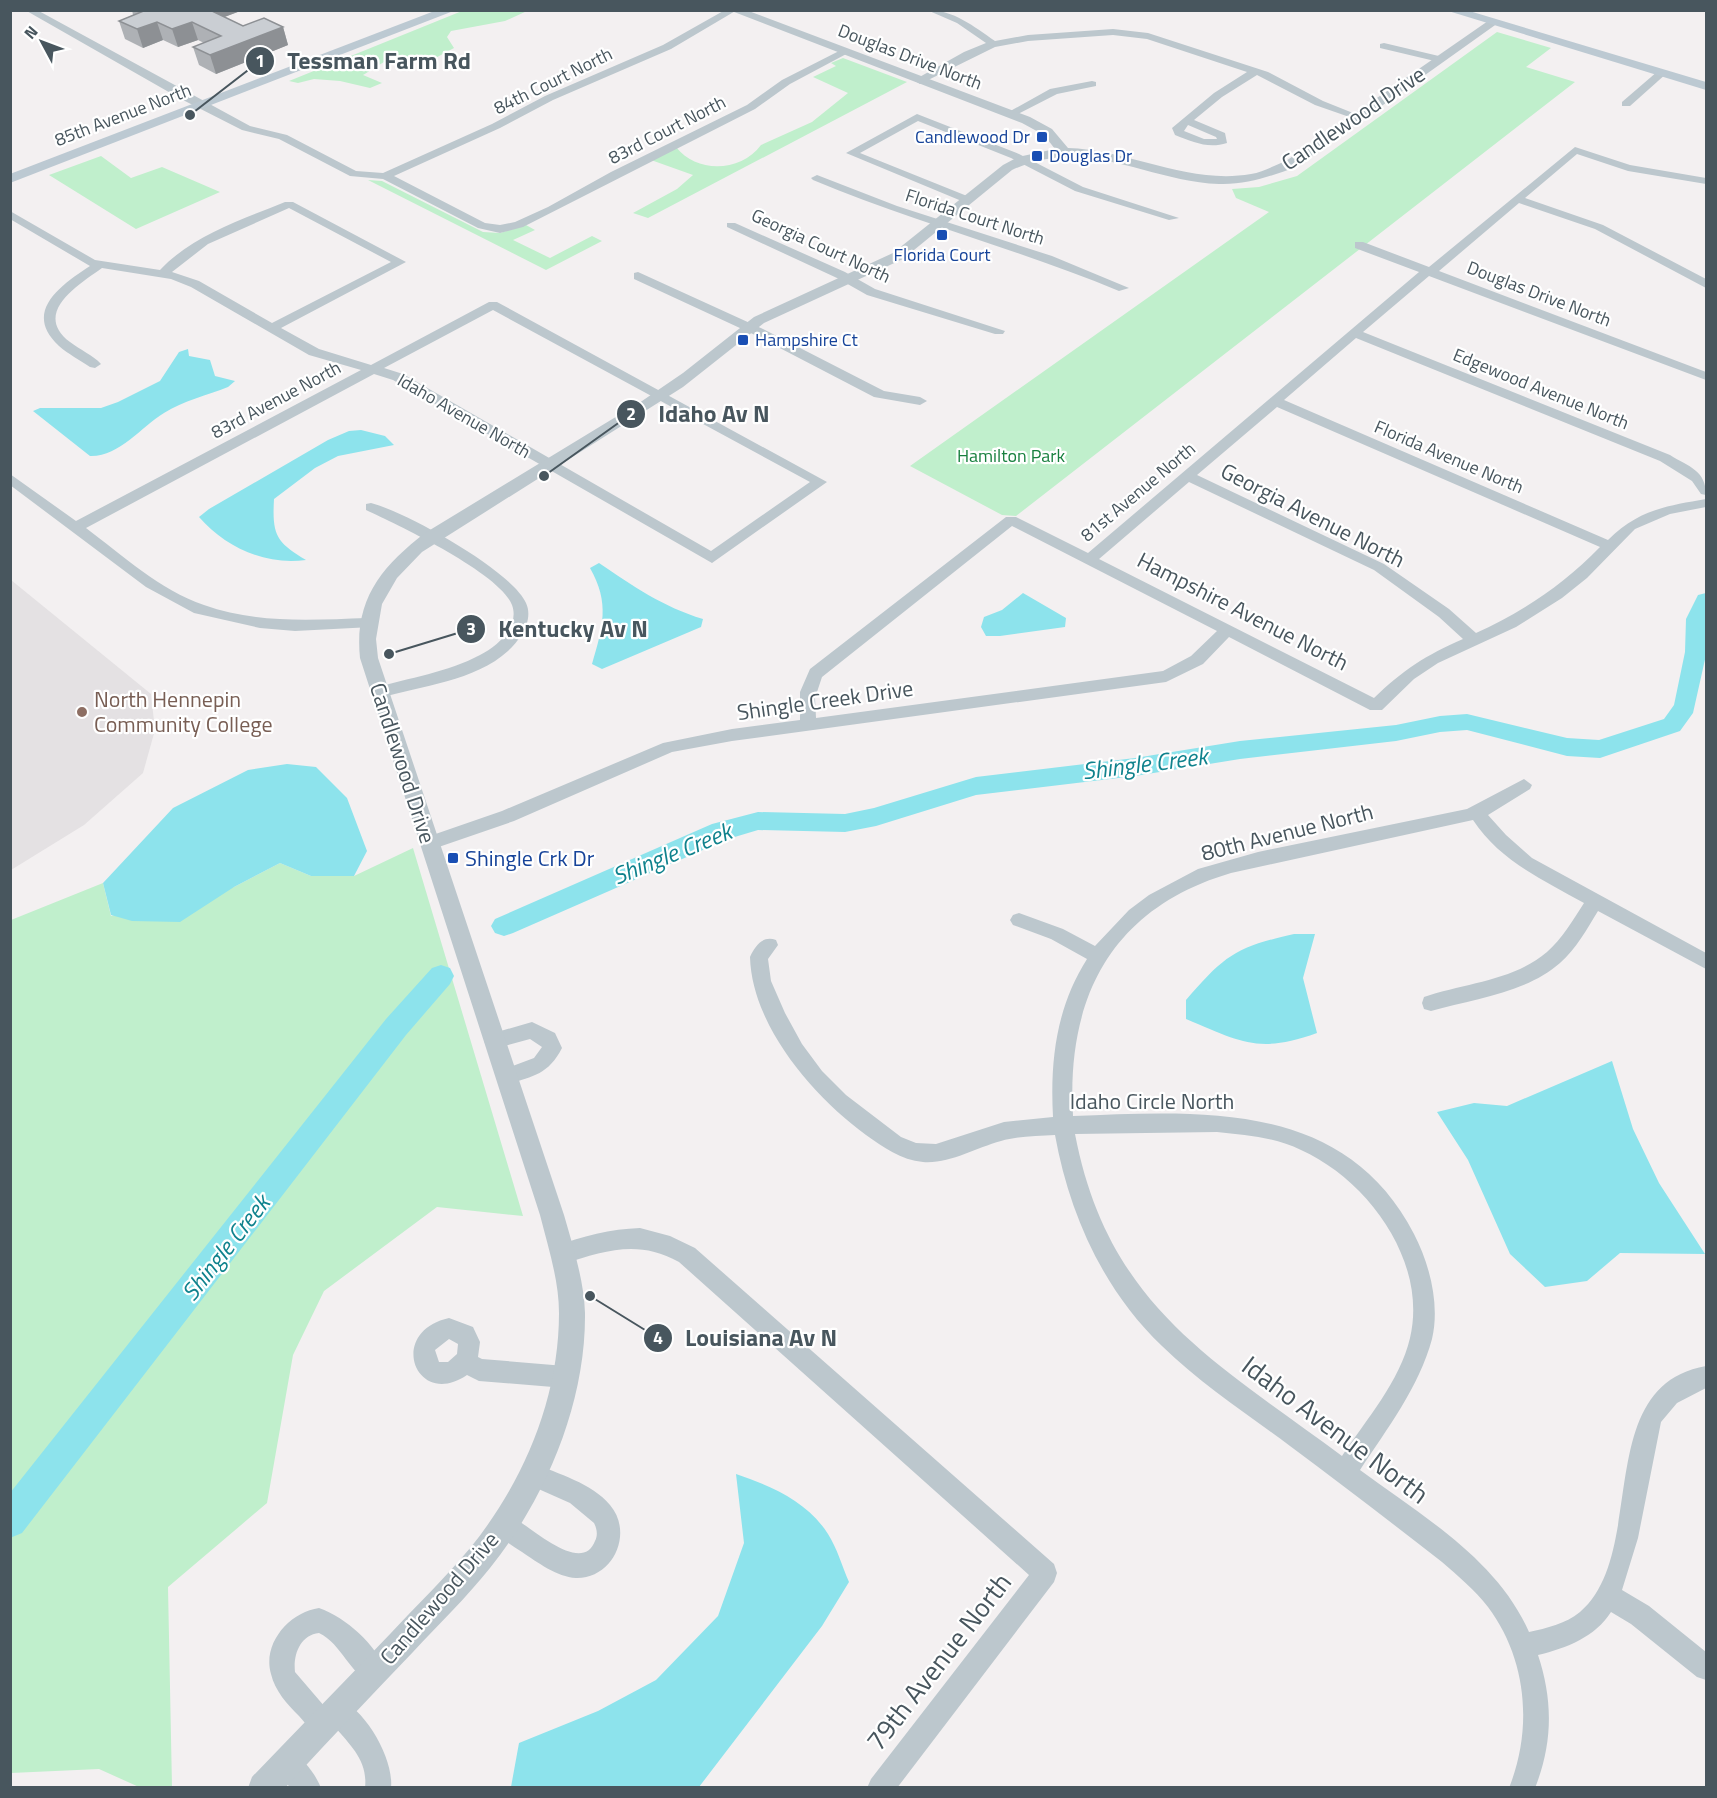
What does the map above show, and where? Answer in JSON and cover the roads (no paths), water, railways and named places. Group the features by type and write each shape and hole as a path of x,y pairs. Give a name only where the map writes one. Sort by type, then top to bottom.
{"main road":[{"name":"85th Avenue North","path":"411,22 429,10"},
{"name":"85th Avenue North","path":"10,169 197,103 411,22 450,10"},
{"path":"1451,10 1707,87"},
{"name":"85th Avenue North","path":"10,179 197,103"}],"street":[{"name":"Douglas Drive North","path":"733,10 1010,114 1048,132 1064,152"},
{"name":"84th Court North","path":"385,176 485,132 549,98 667,46 733,10"},
{"path":"932,10 960,21 993,44"},
{"path":"34,11 246,128 283,137 354,174 385,176"},
{"path":"1108,21 1113,32"},
{"name":"Candlewood Drive","path":"263,1788 455,1585 504,1524 533,1475 559,1405 565,1377 572,1312 568,1275 552,1215 365,642 372,604 382,585 396,566 431,537 691,375 747,327 786,305 895,258 939,225 999,173 1023,160 1064,152 1108,154 1195,179 1245,179 1268,174 1291,164 1492,22"},
{"path":"920,81 968,54 993,44 1091,28 1148,36 1256,71 1276,79 1319,103 1358,117"},
{"path":"1384,46 1439,59"},
{"name":"83rd Court North","path":"385,176 482,226 500,229 519,225 615,174 751,107 786,82 845,52"},
{"path":"1187,121 1218,95 1256,71"},
{"path":"1626,104 1662,73"},
{"path":"1010,114 1054,91 1092,84"},
{"path":"968,200 851,153 917,117 1023,160 1079,189 1173,218"},
{"name":"81st Avenue North","path":"809,726 805,699 808,686 816,673 1011,520 1089,560 1354,333 1575,150 1628,168 1707,181"},
{"name":"Florida Court North","path":"817,178 857,196 939,225 1079,269 1123,288"},
{"path":"1517,199 1599,227 1707,284"},
{"path":"163,274 170,264 197,247 289,204 400,262 271,328"},
{"name":"Idaho Avenue North","path":"10,214 84,259 99,265 163,274 195,284 314,352 407,381 548,465 712,558 820,482 659,396"},
{"name":"Georgia Court North","path":"731,225 849,279 871,292 999,331"},
{"name":"Douglas Drive North","path":"1359,245 1707,376"},
{"path":"95,364 54,334 49,325 49,314 61,293 99,265"},
{"path":"638,276 747,327 879,394 897,399 920,401"},
{"name":"83rd Avenue North","path":"76,527 493,305 659,396"},
{"name":"Edgewood Avenue North","path":"1354,333 1665,458 1697,478 1707,491"},
{"name":"Florida Avenue North","path":"1275,401 1610,546"},
{"name":"Georgia Avenue North","path":"1187,476 1379,567 1444,613 1474,640"},
{"path":"10,478 151,584 199,609 260,623 295,626 367,623"},
{"path":"1474,640 1536,609 1582,575 1630,526 1667,510 1707,503"},
{"path":"370,507 431,537 503,583 513,593 519,604 518,628 497,652 481,661 380,692"},
{"name":"Hampshire Avenue North","path":"1089,560 1376,706 1408,675 1432,659 1474,640"},
{"name":"Shingle Creek Drive","path":"430,843 508,816 669,747 721,737 1166,676 1197,660 1227,630"},
{"name":"80th Avenue North","path":"1066,1125 1062,1065 1066,1028 1078,991 1097,956 1119,930 1147,905 1179,886 1214,870 1478,813 1524,785"},
{"path":"1478,813 1485,825 1526,862 1594,902 1707,962"},
{"path":"1431,1004 1533,972 1552,959 1566,944 1594,902"},
{"path":"1019,920 1057,934 1097,956"},
{"name":"Idaho Circle North","path":"769,945 759,957 759,972 763,987 791,1046 817,1082 888,1140 914,1151 942,1152 1014,1129 1066,1125 1223,1122 1256,1126 1289,1134 1321,1150 1350,1169 1375,1194 1396,1222 1412,1253 1420,1286 1422,1319 1417,1352 1403,1380 1345,1473"},
{"path":"494,1041 532,1030 548,1039 552,1048 541,1064 506,1077"},
{"name":"Idaho Avenue North","path":"1066,1125 1074,1184 1089,1223 1109,1263 1137,1302 1169,1337 1208,1370 1451,1553 1479,1578 1503,1607 1522,1646 1533,1677 1537,1715 1534,1752 1522,1788"},
{"name":"79th Avenue North","path":"562,1254 623,1236 669,1244 687,1256 1045,1573 880,1788"},
{"path":"465,1362 478,1370 565,1377"},
{"path":"1522,1646 1553,1639 1575,1629 1595,1614 1608,1596 1617,1572 1648,1428 1659,1405 1679,1388 1707,1377"},
{"path":"504,1524 527,1541 571,1565 584,1565 598,1560 607,1548 612,1533 609,1522 600,1510 533,1475"},
{"path":"1608,1596 1649,1622 1707,1668"},
{"path":"374,1672 329,1624 316,1622 304,1625 291,1636 284,1647 280,1662 283,1676 374,1755 379,1767 378,1788"},
{"path":"286,1763 308,1788"}],"water":[{"path":"188,349 189,356 210,360 215,376 235,381 228,387 171,409 111,452 90,456 33,411 40,408 101,408 118,402 160,381 179,352"},
{"path":"361,430 385,436 394,445 338,456 315,468 274,499 274,521 278,536 288,548 306,560 276,560 247,552 221,537 199,517 328,440 349,431"},
{"path":"599,563 661,602 703,619 701,627 602,669 592,664 603,615 600,593 590,568"},
{"path":"1023,593 1066,618 1065,627 986,636 981,627 984,617 1002,610"},
{"path":"287,764 316,767 347,798 367,851 354,876 311,876 280,863 234,887 180,922 132,921 111,915 103,883 173,808 248,770"},
{"path":"1294,934 1315,934 1303,978 1317,1033 1279,1043 1264,1044 1236,1039 1186,1019 1186,1000 1222,963 1258,943"},
{"path":"1612,1061 1633,1129 1659,1183 1705,1254 1620,1253 1587,1281 1545,1287 1510,1254 1468,1160 1437,1112 1474,1103 1507,1106"},
{"path":"736,1474 775,1490 799,1504 810,1512 831,1539 849,1582 822,1626 699,1787 511,1787 519,1743 598,1711 656,1680 718,1616 744,1543"}],"waterway":[{"name":"Shingle Creek","path":"504,926 721,831 758,821 845,823 876,817 921,801 976,786 1135,767 1240,750 1396,733 1440,724 1467,722 1567,747 1600,749 1672,725 1685,707 1696,652 1697,619 1706,600"},
{"name":"Shingle Creek","path":"10,1521 396,1027 441,976"}],"place":[{"name":"Tessman Farm Rd","path":"190,115"},
{"name":"Candlewood Dr","path":"1042,137"},
{"name":"Douglas Dr","path":"1037,156"},
{"name":"Florida Court","path":"942,235"},
{"name":"Hampshire Ct","path":"743,340"},
{"name":"Idaho Av N","path":"544,476"},
{"name":"Kentucky Av N","path":"389,654"},
{"name":"North Hennepin Community College","path":"82,712"},
{"name":"Shingle Crk Dr","path":"453,858"},
{"name":"Louisiana Av N","path":"590,1296"}],"park label":[{"name":"Hamilton Park","path":"1011,456"}]}
